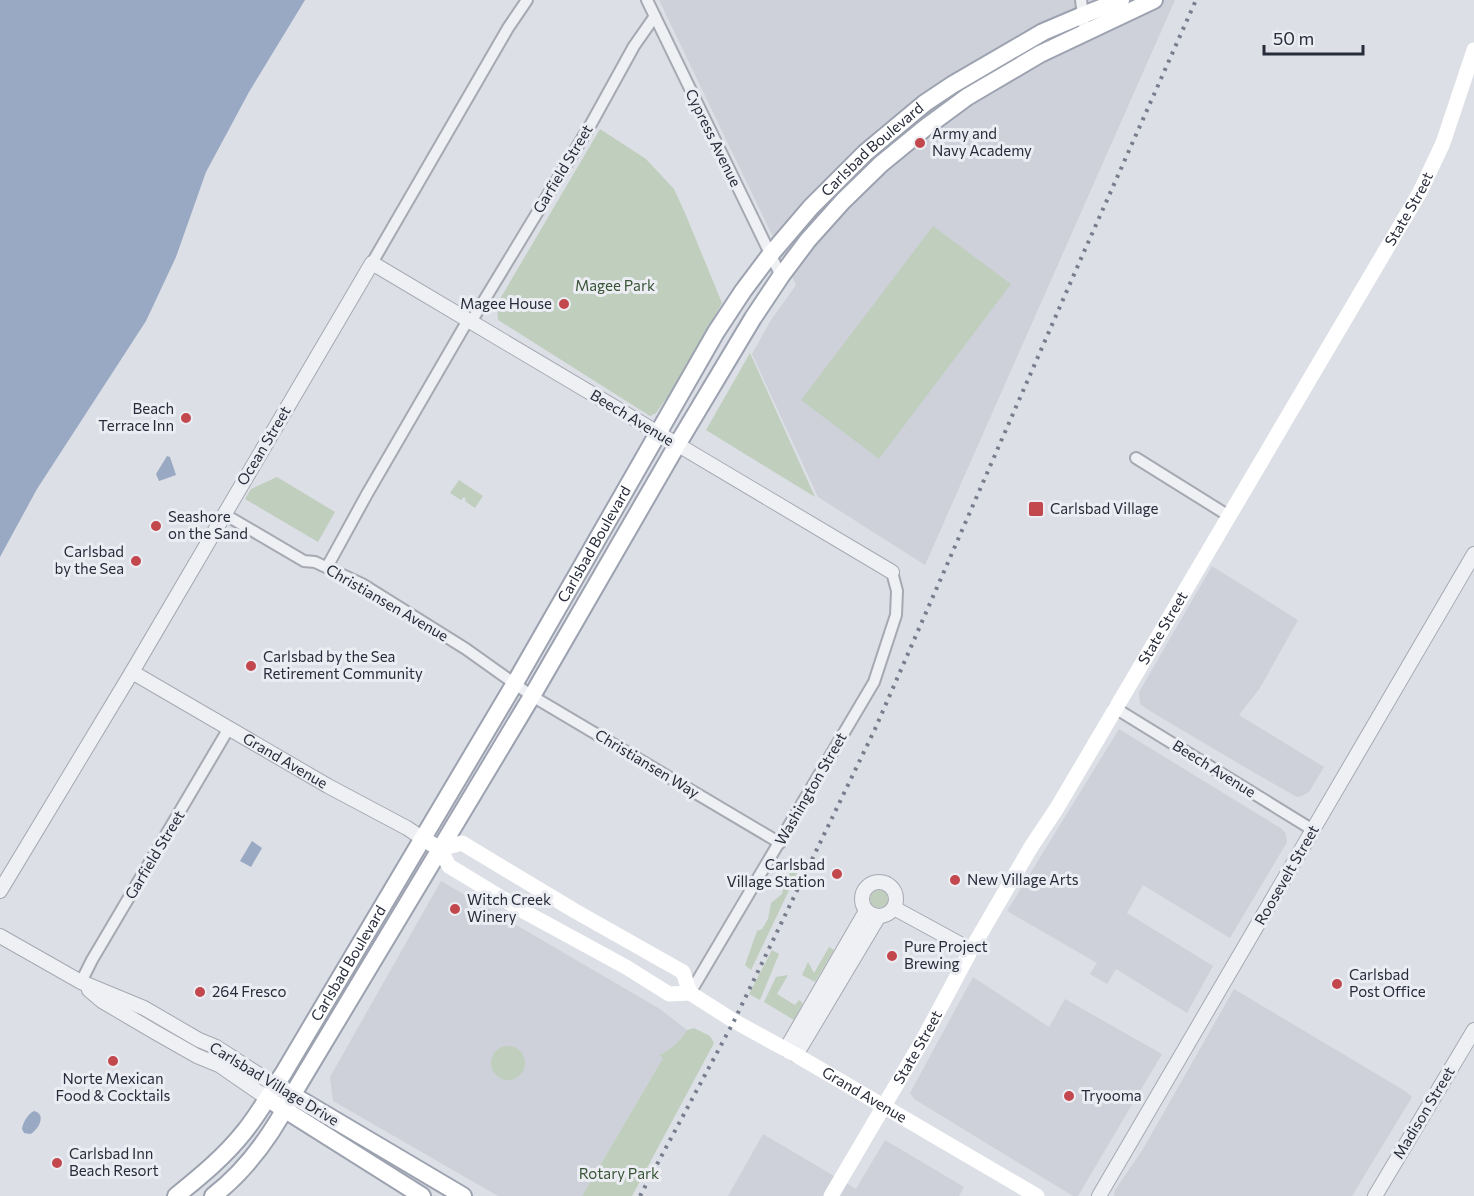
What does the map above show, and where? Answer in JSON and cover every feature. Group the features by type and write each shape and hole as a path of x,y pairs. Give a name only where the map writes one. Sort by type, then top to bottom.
{"main road":[{"name":"Carlsbad Boulevard","path":"176,1196 224,1155 245,1131 271,1092 515,683 716,332 770,255 811,207 865,153 925,103 1082,7 1121,0"},
{"name":"Carlsbad Boulevard","path":"213,1196 237,1176 275,1127 532,696 753,318 808,240 881,164 968,97 1040,54 1151,1"},
{"name":"State Street","path":"831,1196 1031,847 1057,808 1420,192 1471,76 1474,50"},
{"name":"Grand Avenue","path":"422,838 440,849 448,866 552,928 626,967 669,994 690,993 734,1021 1037,1196"},
{"name":"Grand Avenue","path":"440,849 462,843 683,972 690,993"},
{"name":"Carlsbad Village Drive","path":"271,1092 293,1094 463,1196"},
{"name":"Carlsbad Village Drive","path":"271,1092 285,1110 422,1196"}],"street":[{"name":"Ocean Street","path":"0,891 132,672 508,28 527,0"},
{"name":"Cypress Avenue","path":"647,0 781,276"},
{"path":"1082,7 1085,32"},
{"name":"Garfield Street","path":"327,567 367,494 469,321 591,124 634,46 655,16"},
{"name":"Beech Avenue","path":"372,263 892,572"},
{"path":"1136,458 1228,516"},
{"name":"Christiansen Avenue","path":"224,514 304,561 315,562 362,584 466,649 515,683"},
{"name":"Roosevelt Street","path":"1098,1196 1474,554"},
{"name":"Washington Street","path":"690,993 874,682 896,615 897,591 892,572"},
{"name":"Grand Avenue","path":"132,672 422,838"},
{"name":"Christiansen Way","path":"515,683 532,696 780,843"},
{"name":"Beech Avenue","path":"1115,708 1313,830"},
{"name":"Garfield Street","path":"81,982 230,728"},
{"path":"886,883 894,889 896,898 894,908 888,914 873,914 862,900 862,894 869,884 886,883"},
{"path":"894,908 971,950"},
{"path":"791,1052 873,914"},
{"name":"Carlsbad Village Drive","path":"0,936 81,982 144,1008 216,1047 271,1092"},
{"name":"Madison Street","path":"1375,1196 1474,1030"},
{"path":"224,1196 237,1176"}],"shaded area":[{"name":"Army and Navy Academy","path":"659,0 1175,0 925,565 818,497 752,354 771,320 796,285"},
{"path":"1212,566 1298,620 1260,688 1239,715 1324,767 1309,792 1302,796 1297,797 1140,704 1139,692"},
{"path":"1119,729 1282,829 1286,834 1287,842 1230,938 1143,885 1127,913 1213,966 1187,1013 1116,969 1107,984 1090,974 1097,963 1007,911"},
{"path":"441,881 660,1009 687,1030 678,1042 659,1055 663,1058 582,1196 498,1196 333,1101 330,1077"},
{"path":"973,977 1049,1027 1065,999 1162,1054 1078,1196 1073,1196 914,1099 910,1093"},
{"path":"1234,989 1412,1097 1352,1196 1114,1196 1115,1190 1143,1149"},
{"path":"763,1134 856,1189 885,1140 964,1187 959,1196 728,1196"}],"green space":[{"name":"Magee Park","path":"600,129 646,159 674,189 722,303 676,385 656,413 650,416 498,320 497,304"},
{"path":"933,226 1011,284 879,459 801,400"},
{"path":"750,353 815,497 706,430"},
{"path":"277,477 335,512 318,542 245,499 251,489"},
{"path":"459,480 483,496 475,508 465,501 464,497 461,500 450,493"},
{"path":"801,862 751,970 745,965 757,931 762,929 768,919 771,903 782,894 787,876"},
{"path":"879,890 885,893 888,899 885,905 879,908 873,905 870,899 873,893"},
{"path":"829,947 834,950 815,982 802,975 808,962 814,973"},
{"path":"772,950 779,954 760,1000 749,994"},
{"path":"788,975 777,994 795,1005 799,1000 802,1002 794,1020 764,1002 776,977"},
{"name":"Rotary Park","path":"694,1028 710,1036 714,1043 632,1196 582,1196 663,1058 659,1055 675,1045 687,1030"},
{"path":"508,1046 520,1051 525,1063 520,1075 508,1080 496,1075 491,1063 496,1051"}],"water":[{"path":"0,0 305,0 249,92 206,172 176,257 146,321 37,489 0,557"},
{"path":"167,456 170,457 176,475 159,481 156,474"},
{"path":"252,841 262,848 251,867 240,861"},
{"path":"34,1111 40,1116 40,1124 32,1133 24,1133 23,1124"}],"railway":[{"path":"640,1196 734,1021 875,729 1196,0"}],"place":[{"name":"Army and Navy Academy","path":"920,143"},
{"name":"Magee House","path":"564,304"},
{"name":"Beach Terrace Inn","path":"186,418"},
{"name":"Carlsbad Village","path":"1036,509"},
{"name":"Seashore on the Sand","path":"156,526"},
{"name":"Carlsbad by the Sea","path":"136,561"},
{"name":"Carlsbad by the Sea Retirement Community","path":"251,666"},
{"name":"Carlsbad Village Station","path":"837,874"},
{"name":"New Village Arts","path":"955,880"},
{"name":"Witch Creek Winery","path":"455,909"},
{"name":"Pure Project Brewing","path":"892,956"},
{"name":"Carlsbad Post Office","path":"1337,984"},
{"name":"264 Fresco","path":"200,992"},
{"name":"Norte Mexican Food & Cocktails","path":"113,1061"},
{"name":"Tryooma","path":"1069,1096"},
{"name":"Carlsbad Inn Beach Resort","path":"57,1163"}]}
